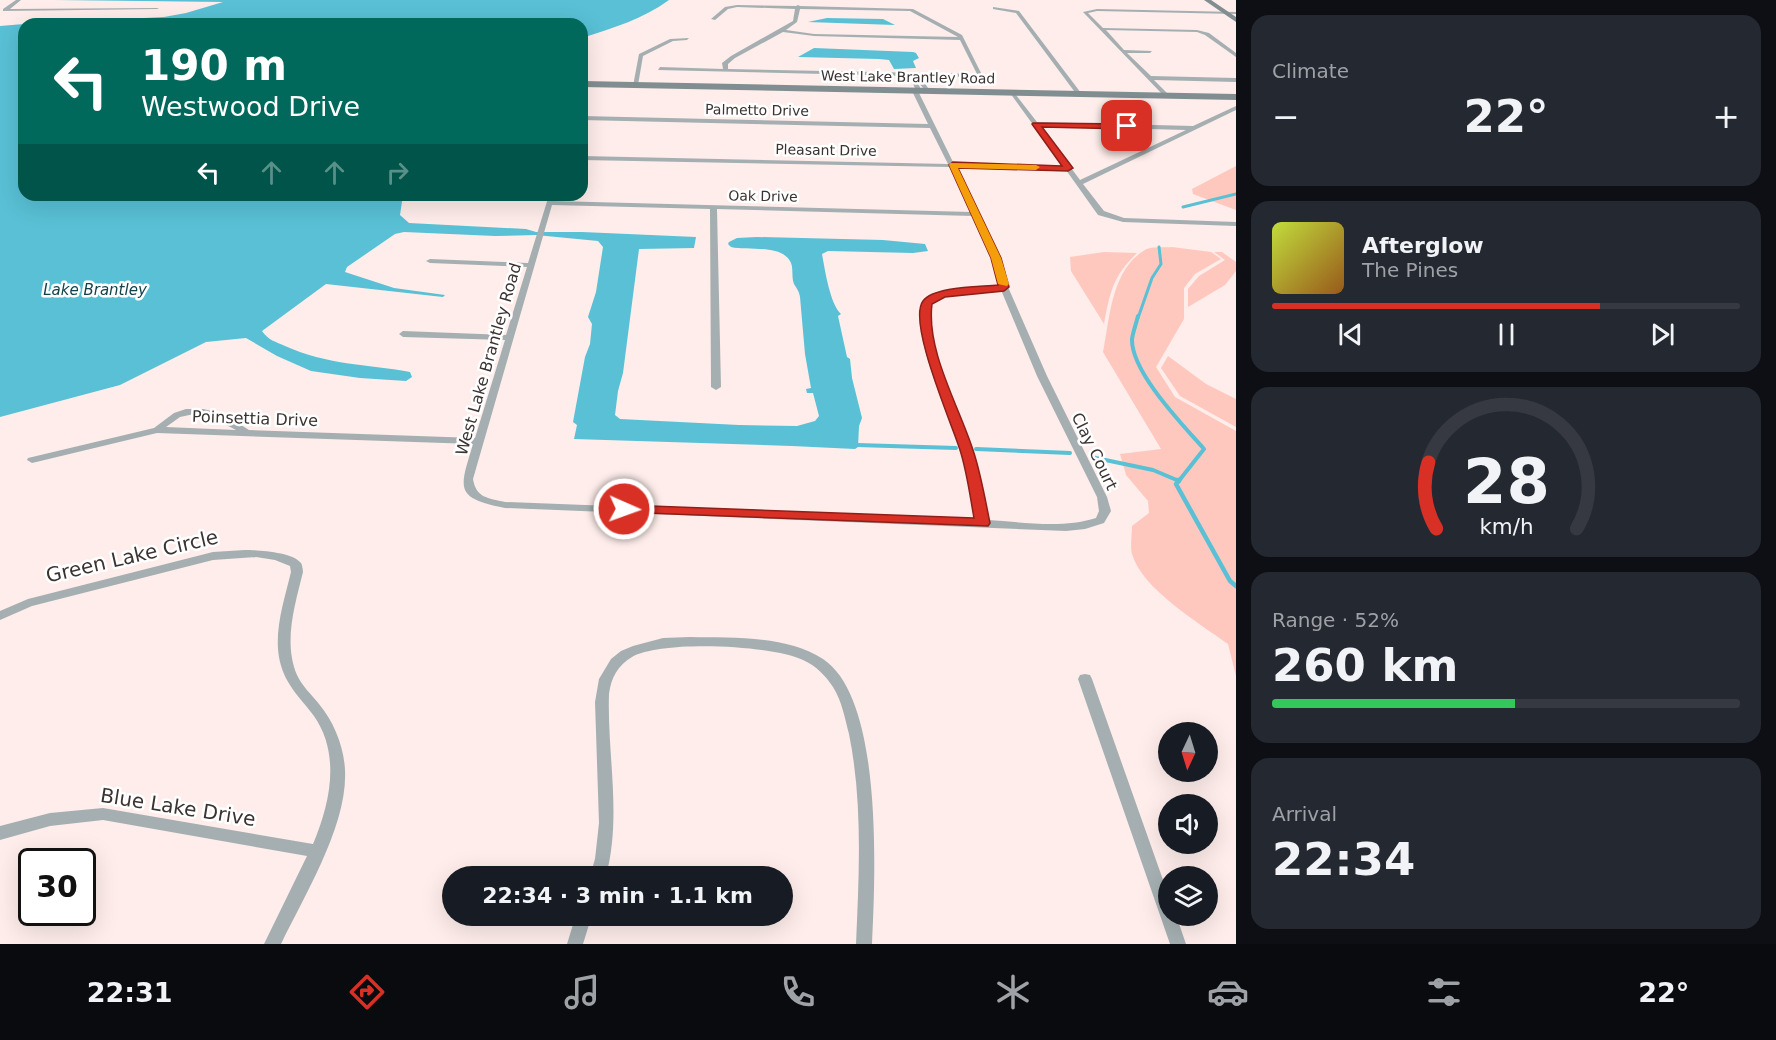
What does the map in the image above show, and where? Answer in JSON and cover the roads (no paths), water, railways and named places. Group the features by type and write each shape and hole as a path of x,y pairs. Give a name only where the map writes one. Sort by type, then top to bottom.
{"street":[{"path":"19,0 5,10 157,9"},
{"path":"1207,0 1236,20"},
{"path":"660,69 981,76 962,39 943,25 905,9 733,6 713,20"},
{"path":"726,71 725,63 732,58 783,31 795,22 798,6"},
{"path":"995,8 1017,12 1079,94"},
{"path":"1166,95 1085,12 1097,10 1236,13"},
{"path":"1101,28 1197,31 1207,34 1236,55"},
{"path":"783,31 814,35 962,39"},
{"path":"635,86 641,55 672,40 687,39"},
{"path":"1123,51 1150,52"},
{"path":"914,75 919,78 923,91 916,93 953,165 996,258 1004,287 933,297 927,303 924,312 931,352 967,452 983,523"},
{"path":"1149,78 1236,80"},
{"name":"West Lake Brantley Road","path":"588,85 1236,97"},
{"path":"1013,93 1101,213 1111,217 1140,221 1236,224"},
{"path":"1080,183 1236,108"},
{"name":"Palmetto Drive","path":"588,118 932,126"},
{"path":"1036,124 1195,128"},
{"name":"Pleasant Drive","path":"588,158 1068,168"},
{"name":"West Lake Brantley Road","path":"550,201 468,479 468,489 474,496 505,505 983,523"},
{"name":"Oak Drive","path":"588,201 713,207 976,214"},
{"path":"713,207 716,387"},
{"path":"430,261 531,265"},
{"name":"Clay Court","path":"983,523 1066,527 1085,525 1100,520 1105,511 1102,497 1042,376 1004,287"},
{"path":"403,334 510,338"},
{"path":"157,430 176,416 194,411 226,420 247,433"},
{"name":"Poinsettia Drive","path":"32,460 157,430 480,441"},
{"name":"Green Lake Circle","path":"0,616 28,603 213,556 240,553 267,554 286,558 296,564 297,572 284,624 285,657 296,687 317,710 331,733 338,772 334,807 272,944"},
{"path":"599,866 606,828 602,696 607,674 620,660 638,649 655,644 681,641 773,647 802,653 823,664 836,680 855,731 866,794 864,944"},
{"path":"1085,679 1179,944"},
{"name":"Blue Lake Drive","path":"0,834 33,823 73,814 103,814 316,851"},
{"path":"575,944 581,926"}],"water":[{"path":"55,0 669,0 638,18 588,36 588,18 144,18 186,13 223,2"},
{"path":"827,18 883,19 895,25 808,22"},
{"name":"Lake Brantley","path":"18,24 18,201 402,201 400,215 409,223 526,229 536,232 696,237 694,248 639,249 623,373 615,415 620,419 797,426 815,421 819,416 813,393 807,393 806,389 811,388 805,354 800,297 793,281 790,261 779,252 731,247 729,242 737,238 757,237 883,240 925,244 928,251 913,253 828,251 822,254 831,295 841,314 838,316 847,357 850,359 852,378 862,418 859,426 858,447 855,449 574,439 577,425 573,422 585,357 590,344 592,324 588,317 596,292 603,247 598,241 536,235 495,236 404,232 395,234 347,267 345,272 394,288 445,295 443,297 326,284 262,331 275,342 316,357 410,372 412,377 406,381 360,378 311,371 277,356 246,338 206,342 120,385 0,417 0,26"},
{"path":"814,48 913,52 919,58 913,61 916,68 894,69 889,60 798,57"}],"waterway":[{"path":"1183,207 1236,194"},
{"path":"1138,318 1152,278 1161,264 1159,247"},
{"path":"1138,316 1132,339 1140,367 1160,397 1204,449 1179,481"},
{"path":"857,445 956,448"},
{"path":"976,449 1070,453"},
{"path":"1091,457 1153,470 1178,481"},
{"path":"1178,481 1176,484 1230,581 1236,586"}]}
